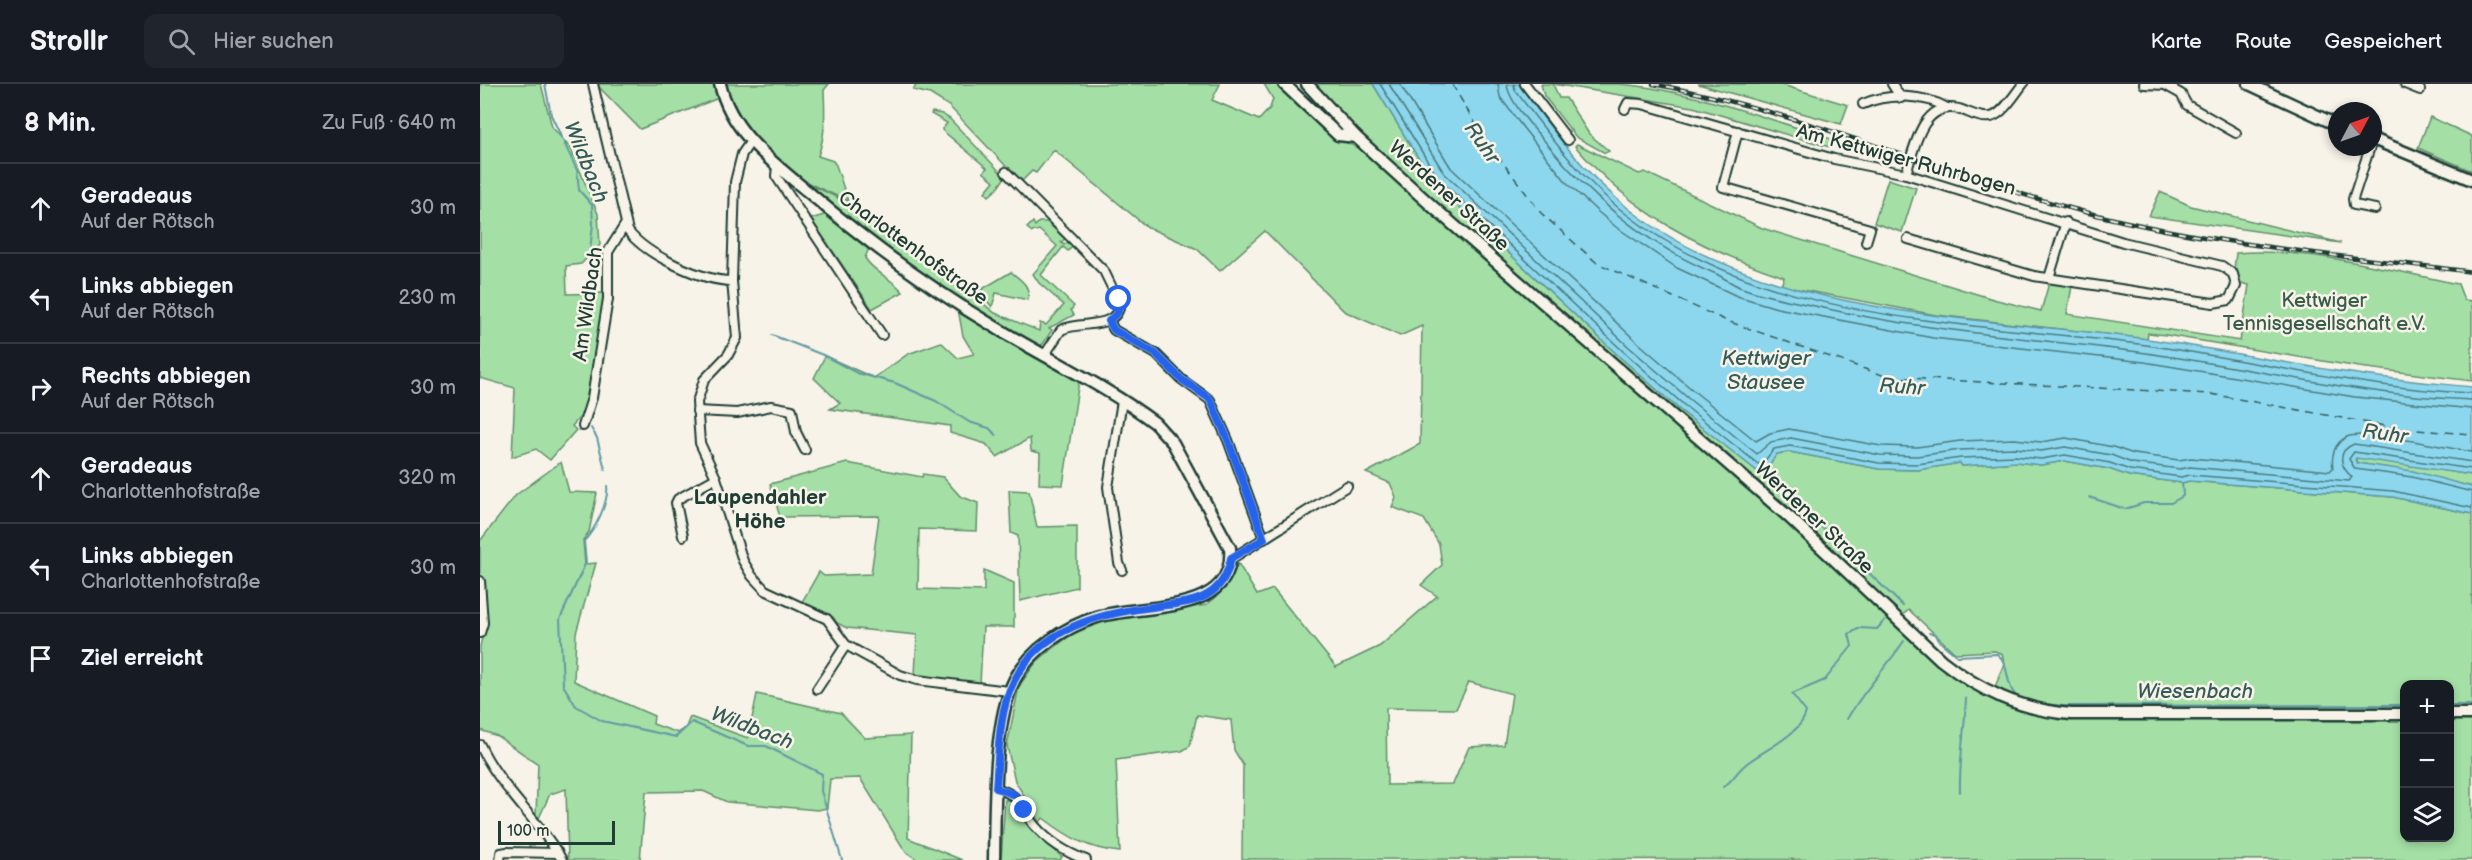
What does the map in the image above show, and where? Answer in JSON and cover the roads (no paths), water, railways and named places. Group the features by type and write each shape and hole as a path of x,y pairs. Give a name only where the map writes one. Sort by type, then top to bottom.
{"main road":[{"name":"Charlottenhofstraße","path":"720,84 733,117 751,141 838,217 914,274 1155,423 1173,443 1225,534 1231,558"},
{"path":"1284,84 1338,135 1356,137"},
{"name":"Werdener Straße","path":"1307,84 1356,137 1442,215 1789,516 1926,646 1963,677 2026,708 2071,714 2400,714"},
{"path":"2249,84 2328,121"},
{"path":"2382,143 2472,180"},
{"path":"994,860 996,788 1004,713 1009,691 1022,668 1052,639 1096,617 1190,602 1206,596 1224,578 1231,558"},
{"path":"2454,714 2472,714"}],"street":[{"name":"Am Wildbach","path":"583,426 591,398 608,299 608,252 625,225 593,84"},
{"path":"1525,84 1568,140"},
{"path":"1892,84 1901,98"},
{"path":"1863,104 1920,97 1947,108 1986,117 1993,116 2023,84"},
{"path":"2144,84 2165,85 2181,94 2187,105 2236,133"},
{"path":"2405,84 2420,90"},
{"name":"Am Kettwiger Ruhrbogen","path":"1625,109 1628,103 1642,104 1834,159 1906,174 2066,222 2122,242 2222,266 2233,274 2236,286 2234,294 2224,302 2213,303 2049,279 1908,239"},
{"path":"1906,174 1922,126 1933,115 1947,108"},
{"path":"1738,131 1723,187 1870,229 1866,242"},
{"path":"751,141 741,157 735,182 732,281 735,343 728,355 701,385 697,411 699,438 716,478 742,558 752,576 774,596 828,619 846,645 900,675 917,680 1009,691"},
{"path":"2367,156 2353,199 2354,205 2375,209"},
{"path":"777,166 776,176 882,335"},
{"path":"1006,172 1104,271 1120,304 1118,312 1109,321 1064,329 1057,335 1044,356"},
{"path":"2049,279 2066,222"},
{"path":"625,225 636,242 665,260 721,280 732,281"},
{"path":"1109,321 1114,330 1156,354 1181,379 1210,399 1228,440 1264,539"},
{"path":"1122,401 1108,487 1122,570"},
{"path":"697,411 736,413 771,406 792,410 796,432 805,450"},
{"path":"683,536 678,499 716,478"},
{"path":"1231,558 1347,486"},
{"path":"480,581 483,623 480,633"},
{"path":"817,689 846,645"},
{"path":"480,745 496,774 536,819 560,857"},
{"path":"996,788 1015,795 1044,834 1063,849 1086,860"},
{"path":"501,857 560,857"}],"water":[{"name":"Kettwiger Stausee","path":"1373,84 1519,84 1583,166 1629,209 1685,245 1745,272 1810,292 1877,307 1945,317 2147,339 2372,376 2472,387 2472,475 2356,458 2355,460 2357,463 2413,471 2472,487 2472,514 2393,497 2189,481 2182,483 2129,476 2109,469 2065,461 2041,465 2016,462 1962,466 1960,463 1917,470 1879,469 1790,452 1777,454 1766,469 1757,471 1680,410 1620,357 1433,182"}],"waterway":[{"name":"Wildbach","path":"545,84 551,115 577,170 579,190 592,205 593,224 590,251"},
{"path":"772,335 823,355 857,373 895,383 936,401 969,422 989,428 996,435"},
{"name":"Wildbach","path":"588,396 597,342"},
{"name":"Wildbach","path":"591,428 597,438 605,469"},
{"path":"1766,468 1771,478 1903,606"},
{"path":"2089,497 2125,509 2144,503 2171,503 2183,496 2182,483"},
{"name":"Wildbach","path":"607,486 606,500 600,515 593,530 584,541 586,562 560,619 563,685 576,706 602,721 676,737 692,722 748,746 766,746 822,774 821,791 842,860"},
{"path":"1723,787 1746,764 1797,728 1806,712 1792,694 1825,680 1852,646 1849,634 1860,628 1877,629 1885,620"},
{"name":"Wiesenbach","path":"1929,633 1936,634 1939,641 1957,656 1997,654 2005,665 2012,691 2022,700 2036,703 2061,706 2400,705"},
{"path":"1847,719 1904,641"},
{"path":"1960,792 1966,698"},
{"name":"Wiesenbach","path":"2454,705 2472,705"}],"railway":[{"path":"1653,84 1759,109 2018,193 2119,220 2219,240 2472,272"}],"district":[{"name":"Laupendahler Höhe","path":"760,509"}],"water label":[{"name":"Ruhr","path":"1482,143"},
{"name":"Ruhr","path":"1902,387"},
{"name":"Ruhr","path":"2385,434"}],"park label":[{"name":"Kettwiger Tennisgesellschaft e.V.","path":"2324,312"}]}
